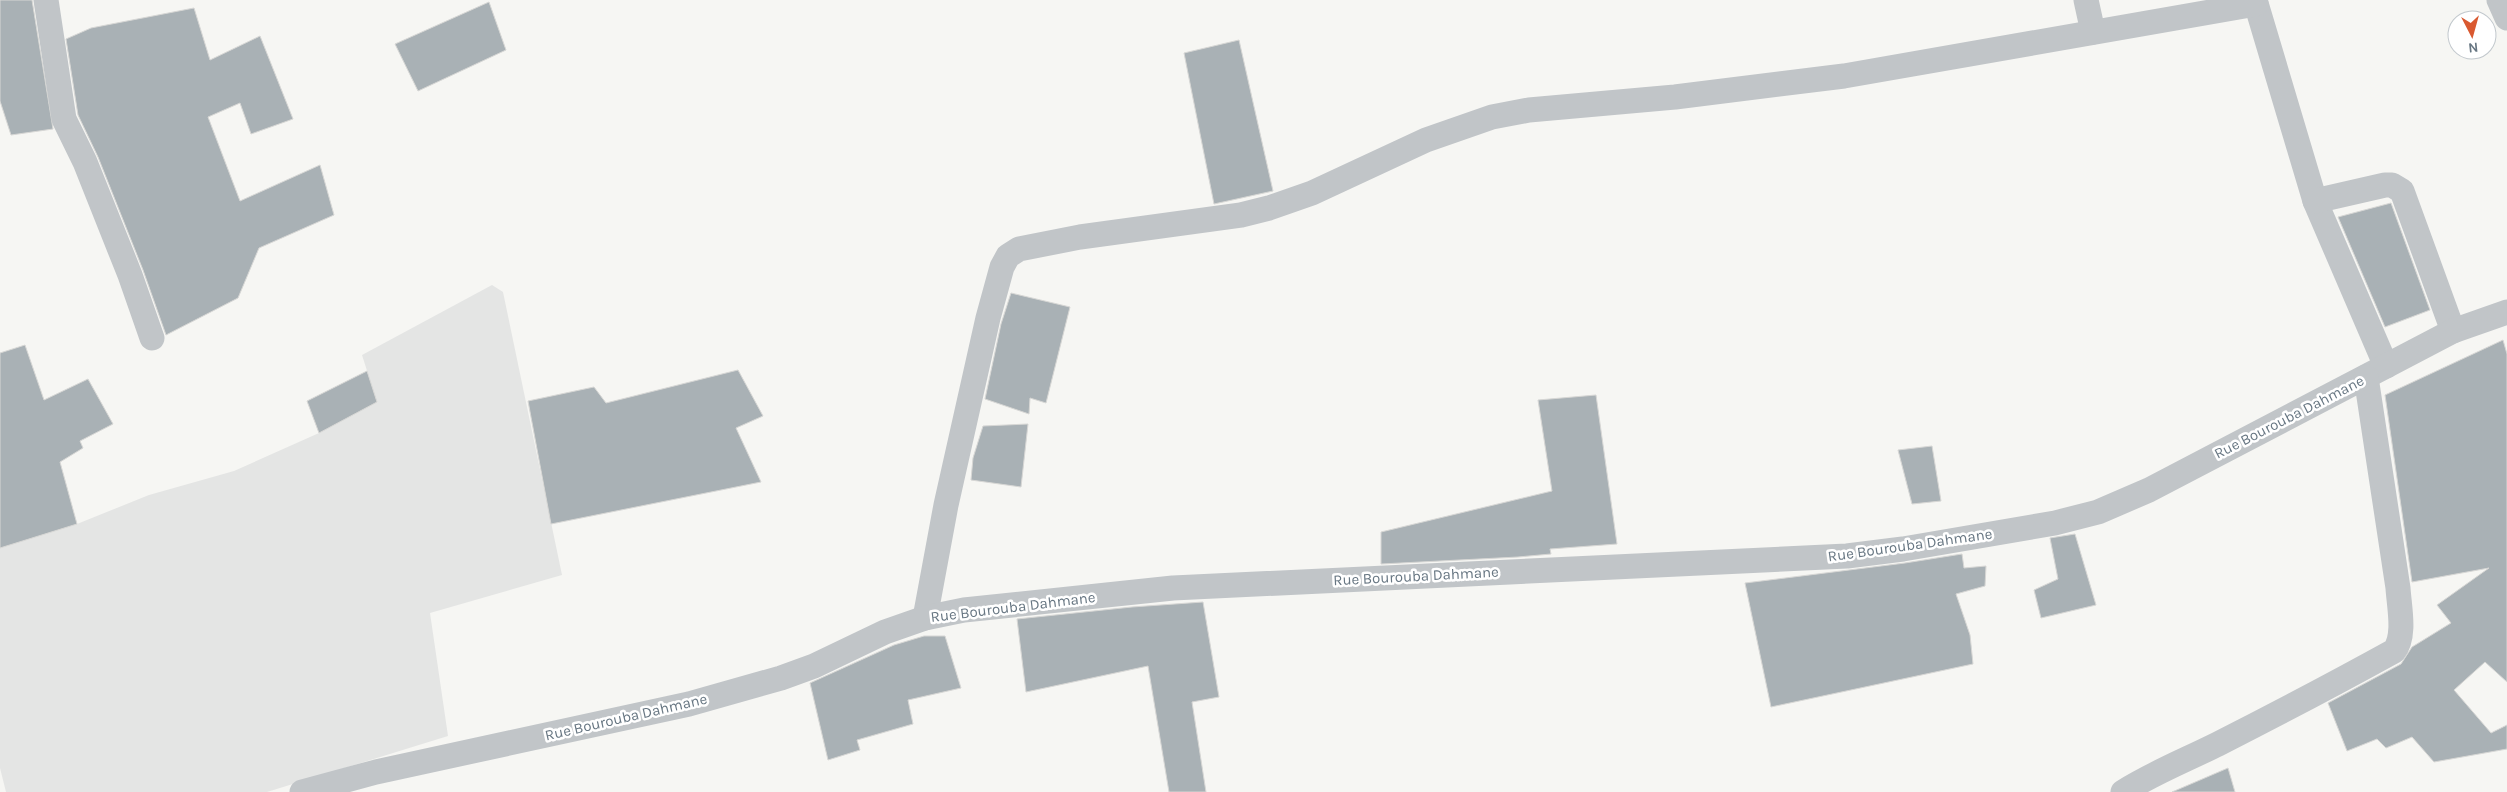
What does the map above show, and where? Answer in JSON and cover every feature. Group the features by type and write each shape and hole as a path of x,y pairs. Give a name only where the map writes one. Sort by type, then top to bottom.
{"street":[{"path":"46,0 64,119 85,162 130,275 152,338"},
{"path":"2086,0 2093,32"},
{"path":"2499,0 2507,18"},
{"path":"925,618 946,504 988,318 1002,267 1008,256 1019,249 1080,237 1241,215 1269,208 1312,193 1426,140 1492,117 1529,110 1675,97 1844,76 2256,2 2315,201 2376,372 2398,588 2400,617 2398,646 2394,651 2310,696 2196,755 2148,777 2123,792"},
{"path":"2315,201 2386,185 2392,185 2402,191 2453,331"},
{"name":"Rue Bourouba Dahmane","path":"302,792 376,772 689,704 798,672 885,632 925,618 964,610 1173,588 1838,556 1902,549 2055,523 2098,512 2149,490 2453,331 2507,312"}],"shaded area":[{"path":"492,285 503,292 562,575 430,613 448,736 267,792 6,792 0,768 0,548 77,524 149,495 234,471 319,433 377,402 362,355"}],"building":[{"path":"0,0 32,0 53,129 11,135 0,101"},
{"path":"489,2 506,50 418,91 395,44"},
{"path":"194,8 210,60 260,36 293,119 251,134 240,103 208,117 240,201 320,165 334,215 259,248 238,298 166,335 143,270 98,157 78,115 66,39 91,28"},
{"path":"1239,40 1273,191 1214,204 1184,53"},
{"path":"2391,203 2430,310 2385,327 2338,217"},
{"path":"1011,293 1070,307 1046,403 1030,398 1029,414 985,399 1001,324"},
{"path":"2503,340 2507,354 2507,682 2485,662 2454,690 2491,733 2507,725 2507,749 2434,762 2412,737 2386,748 2377,739 2347,751 2328,703 2401,664 2412,647 2451,623 2437,605 2489,568 2412,582 2385,395"},
{"path":"25,345 44,400 88,379 113,424 80,441 83,448 60,462 77,524 0,548 0,353"},
{"path":"738,370 763,416 736,428 761,482 551,524 528,401 594,387 606,403"},
{"path":"367,371 377,402 319,433 307,401"},
{"path":"1596,395 1617,544 1550,549 1551,554 1518,557 1381,564 1381,532 1552,491 1538,400"},
{"path":"1028,424 1021,487 971,480 973,458 983,426"},
{"path":"1932,446 1941,501 1912,504 1898,450"},
{"path":"2075,534 2096,605 2041,618 2034,590 2058,579 2050,538"},
{"path":"1962,554 1964,568 1986,566 1985,586 1956,594 1970,635 1973,664 1771,707 1745,583"},
{"path":"1203,602 1219,697 1192,702 1206,792 1169,792 1148,666 1026,692 1017,619"},
{"path":"924,636 945,636 961,688 908,700 913,724 857,740 860,750 828,760 810,683 894,645"},
{"path":"2228,768 2235,792 2172,792"}]}
